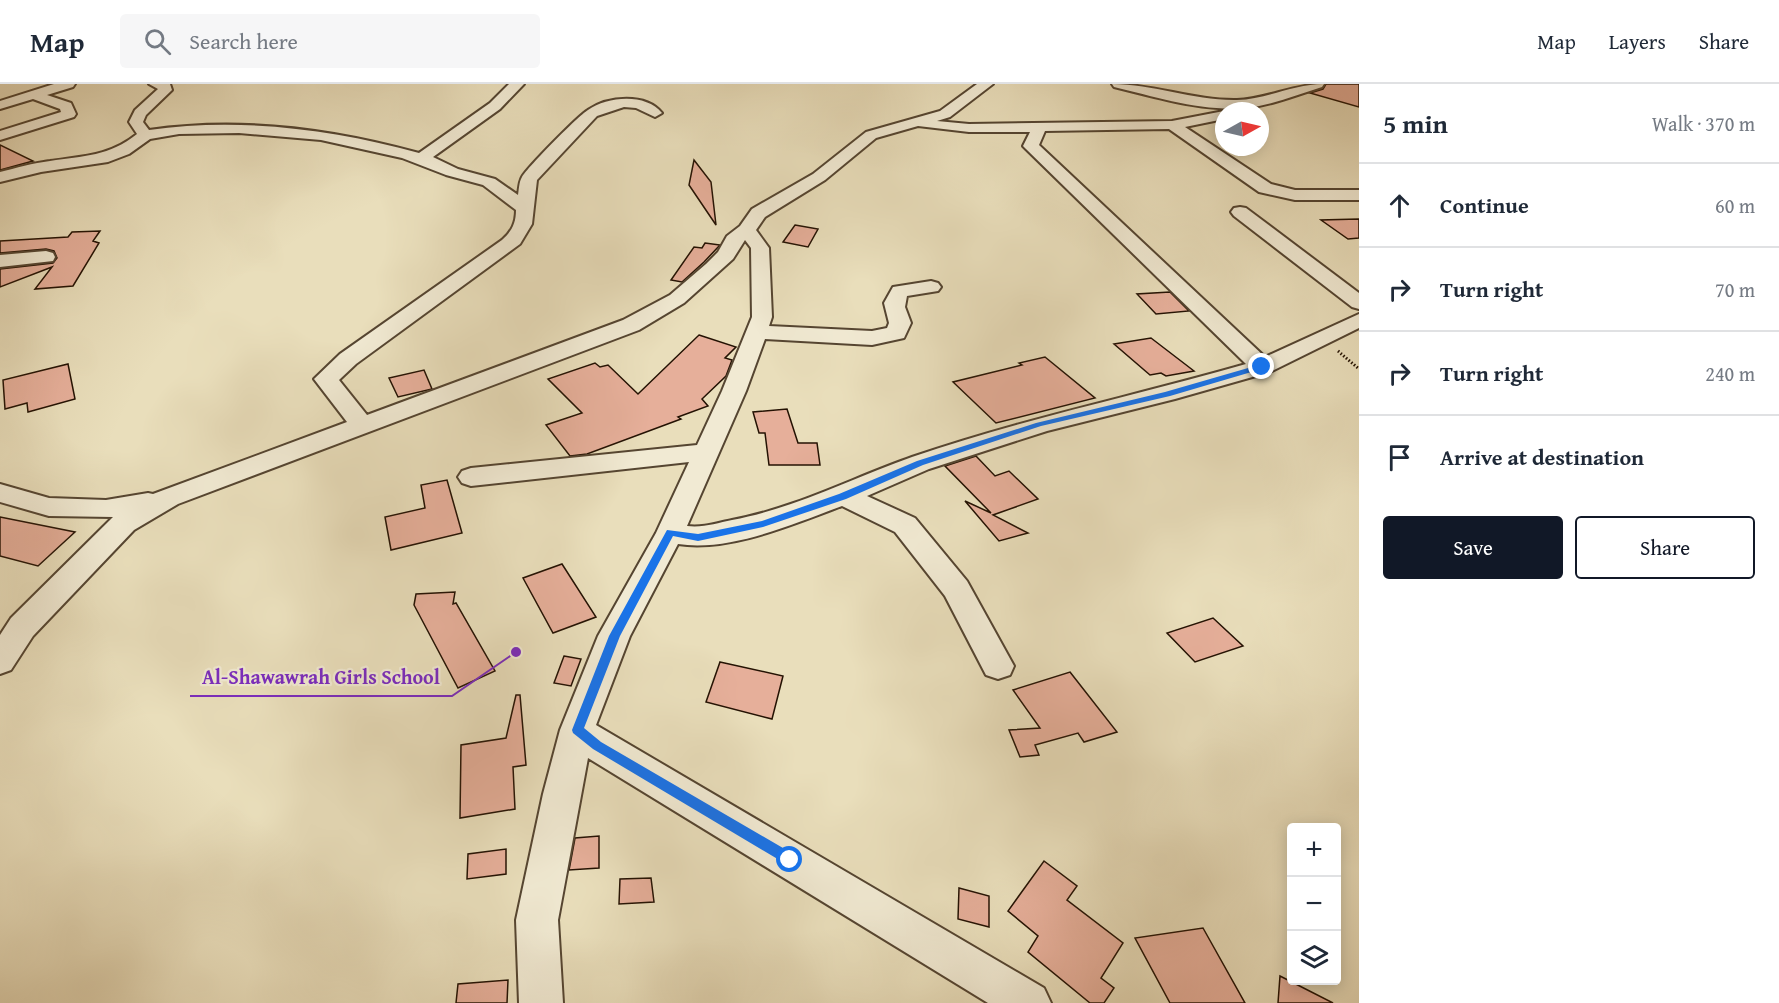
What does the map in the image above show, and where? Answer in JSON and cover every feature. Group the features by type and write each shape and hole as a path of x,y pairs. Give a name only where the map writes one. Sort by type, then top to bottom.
{"street":[{"path":"0,105 68,84"},
{"path":"145,135 136,122 140,113 165,90 165,86 156,84"},
{"path":"421,159 495,106 518,84"},
{"path":"0,661 22,627 124,523 168,498 631,325 677,299 713,268 726,255 734,240 747,230 758,213 819,177 871,135 945,114 986,84"},
{"path":"1119,84 1218,102"},
{"path":"1253,102 1317,84"},
{"path":"0,136 69,114 66,106 34,95"},
{"path":"363,426 326,379 348,359 520,234 525,221 529,179 592,113 604,107 624,103 646,106 655,113"},
{"path":"945,114 948,120 969,128"},
{"path":"913,123 969,128 1172,125 1215,117"},
{"path":"1172,125 1265,188 1295,195 1358,194"},
{"path":"1039,127 1031,146 1262,367"},
{"path":"0,177 55,165 85,164 132,147 145,135 207,129 282,131 321,136 421,159 452,172 489,182 525,208"},
{"path":"1240,212 1359,303"},
{"path":"541,1003 537,920 561,794 578,730 614,636 670,533 734,391 762,317 760,248 747,230"},
{"path":"0,261 46,257"},
{"path":"757,332 863,338 896,333 900,323 894,309 894,298 900,291 932,287"},
{"path":"670,533 698,537 763,524 843,496 920,463 1039,424 1167,394 1262,367 1359,320"},
{"path":"471,477 706,452"},
{"path":"0,493 49,507 105,509 168,498"},
{"path":"843,496 905,525 957,589 998,666"},
{"path":"578,730 597,746 1029,1003"}],"path":[{"path":"1323,339 1359,369"}],"building":[{"path":"1326,84 1359,84 1359,107 1310,93 1323,89"},
{"path":"0,145 33,161 0,170"},
{"path":"694,160 711,182 716,225 689,185"},
{"path":"1359,219 1359,238 1348,239 1321,220"},
{"path":"795,225 818,229 808,247 783,242"},
{"path":"100,231 93,241 99,243 73,286 35,289 52,267 0,287 0,269 53,263 57,258 54,251 46,249 0,253 0,241 68,237 72,232"},
{"path":"705,243 720,245 682,282 671,280 694,247 702,248"},
{"path":"1170,292 1189,311 1156,314 1137,294"},
{"path":"699,335 736,347 725,358 732,360 726,376 702,399 708,406 678,417 681,419 587,454 570,456 546,425 582,413 548,379 595,363 600,367 608,365 638,394"},
{"path":"1151,338 1194,371 1166,376 1161,373 1150,375 1114,344"},
{"path":"1045,357 1095,398 996,423 953,382 1022,365 1019,363"},
{"path":"68,364 75,399 28,412 27,403 5,409 3,380"},
{"path":"424,370 432,389 398,397 389,378"},
{"path":"787,409 798,443 817,443 820,465 769,465 765,433 759,433 753,412"},
{"path":"976,456 995,476 1009,471 1038,499 993,515 1028,533 999,541 965,501 991,513 945,466"},
{"path":"447,480 462,533 391,550 385,517 425,508 421,485"},
{"path":"0,517 75,532 38,566 0,556"},
{"path":"562,564 596,617 553,633 523,578"},
{"path":"455,592 453,604 456,603 495,671 458,688 414,605 416,594"},
{"path":"1213,618 1243,646 1195,662 1167,633"},
{"path":"564,656 581,659 571,686 554,683"},
{"path":"720,662 783,676 772,719 706,702"},
{"path":"1070,672 1117,732 1084,742 1078,733 1035,745 1039,755 1020,757 1009,730 1040,728 1013,690"},
{"path":"516,695 520,695 526,765 513,767 515,809 460,818 461,745 506,738"},
{"path":"599,836 599,868 569,870 575,838"},
{"path":"506,849 506,874 467,879 468,854"},
{"path":"1044,861 1077,886 1067,900 1123,943 1101,978 1114,988 1104,1003 1090,1003 1028,952 1038,936 1008,911"},
{"path":"651,878 654,902 619,904 620,879"},
{"path":"959,888 989,896 989,927 958,919"},
{"path":"1203,928 1245,1003 1170,1003 1135,938"},
{"path":"1280,976 1287,980 1287,985 1298,985 1333,1003 1278,1003"},
{"path":"508,980 507,1003 456,1003 458,984"}],"place":[{"name":"Al-Shawawrah Girls School","path":"516,652"}],"route":[{"path":"790,860 597,746 578,730 614,636 670,533 698,537 763,524 843,496 920,463 1039,424 1167,394 1262,367"}]}
